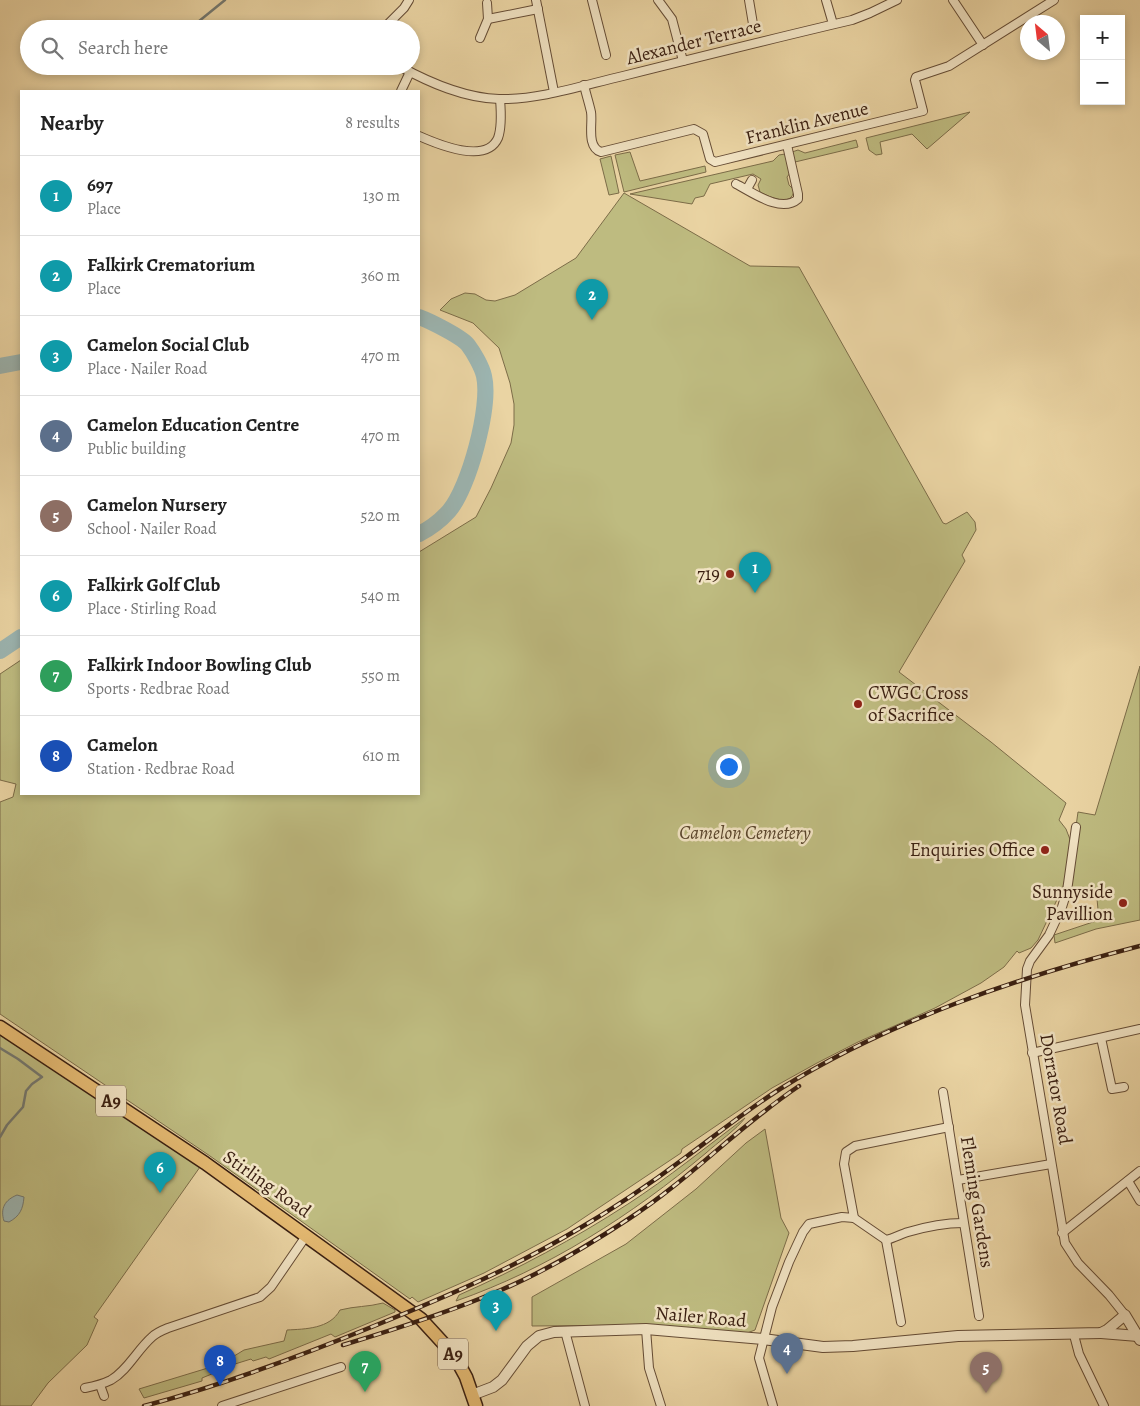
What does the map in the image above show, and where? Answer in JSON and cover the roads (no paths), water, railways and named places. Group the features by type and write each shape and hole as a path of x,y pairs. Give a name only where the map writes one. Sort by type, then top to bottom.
{"main road":[{"name":"Stirling Road","path":"0,1027 204,1163 421,1319 454,1355 466,1377 474,1401"}],"street":[{"path":"391,20 404,8 409,0"},
{"path":"536,0 554,92"},
{"path":"592,0 606,55"},
{"path":"658,0 672,19 683,61"},
{"path":"748,0 753,24"},
{"path":"826,0 833,24"},
{"name":"Alexander Terrace","path":"416,75 467,94 500,99 522,98 584,85 833,24 870,13 897,0"},
{"path":"953,0 983,45"},
{"name":"Franklin Avenue","path":"584,85 591,112 591,133 597,150 601,152 694,129 703,134 710,159 715,162 923,110 916,76 949,66 1044,3 1054,0"},
{"path":"480,38 488,19 488,3"},
{"path":"488,19 538,9"},
{"path":"401,90 409,75"},
{"path":"420,136 464,151 485,150 498,137 500,129 500,99"},
{"path":"736,184 770,201 782,204 794,202 798,199 787,145"},
{"path":"747,189 752,180"},
{"name":"Dorrator Road","path":"1076,827 1067,891 1062,907 1048,935 1026,969 1024,1006 1062,1233 1070,1252 1078,1263 1109,1295 1125,1315 1139,1338"},
{"path":"1032,1053 1140,1029"},
{"path":"1101,1038 1112,1089 1124,1087"},
{"name":"Fleming Gardens","path":"943,1092 979,1316"},
{"path":"854,1218 844,1164 846,1152 855,1146 949,1128"},
{"path":"958,1180 1051,1164"},
{"path":"1062,1233 1140,1171"},
{"path":"1128,1181 1140,1201"},
{"path":"773,1406 759,1358 772,1307 803,1232 809,1224 842,1218 854,1218 886,1240 894,1239 908,1232 952,1223 963,1223"},
{"path":"86,1388 100,1385 113,1379 145,1344 159,1332 260,1297 271,1287 306,1236"},
{"path":"886,1240 901,1322"},
{"path":"1101,1333 1125,1315"},
{"path":"646,1329 649,1368 661,1406"},
{"name":"Nailer Road","path":"474,1401 502,1380 527,1346 539,1336 554,1332 646,1329 763,1339 822,1347 853,1346 958,1336 1101,1333 1139,1338"},
{"path":"565,1331 585,1406"},
{"path":"1074,1335 1079,1354 1104,1406"},
{"path":"222,1406 341,1367"},
{"path":"100,1385 104,1396"}],"water":[{"path":"17,1195 24,1197 20,1212 9,1222 4,1221 4,1205 9,1199"}],"waterway":[{"path":"200,20 225,0"},
{"path":"420,317 453,334 468,345 482,368 485,389 484,407 477,446 457,500 442,518 420,534"},
{"path":"0,366 20,362"},
{"path":"0,651 20,638"},
{"path":"0,1048 42,1077 26,1091 23,1107 7,1125 0,1137"}],"railway":[{"path":"144,1406 231,1380 317,1349 451,1294 526,1258 589,1223 631,1196 780,1089 865,1042 909,1022 1000,987 1140,946"},
{"path":"343,1345 462,1306 518,1283 567,1257 652,1203 756,1118 799,1086"}],"place":[{"name":"Falkirk Crematorium","path":"592,320"},
{"name":"719","path":"730,574"},
{"name":"697","path":"755,593"},
{"name":"CWGC Cross of Sacrifice","path":"858,704"},
{"name":"Enquiries Office","path":"1045,850"},
{"name":"Sunnyside Pavillion","path":"1123,903"},
{"name":"Falkirk Golf Club","path":"160,1193"},
{"name":"Camelon Social Club","path":"496,1331"},
{"name":"Camelon Education Centre","path":"787,1374"},
{"name":"Camelon","path":"220,1386"},
{"name":"Falkirk Indoor Bowling Club","path":"365,1392"},
{"name":"Camelon Nursery","path":"986,1393"}],"park label":[{"name":"Camelon Cemetery","path":"745,833"}]}
